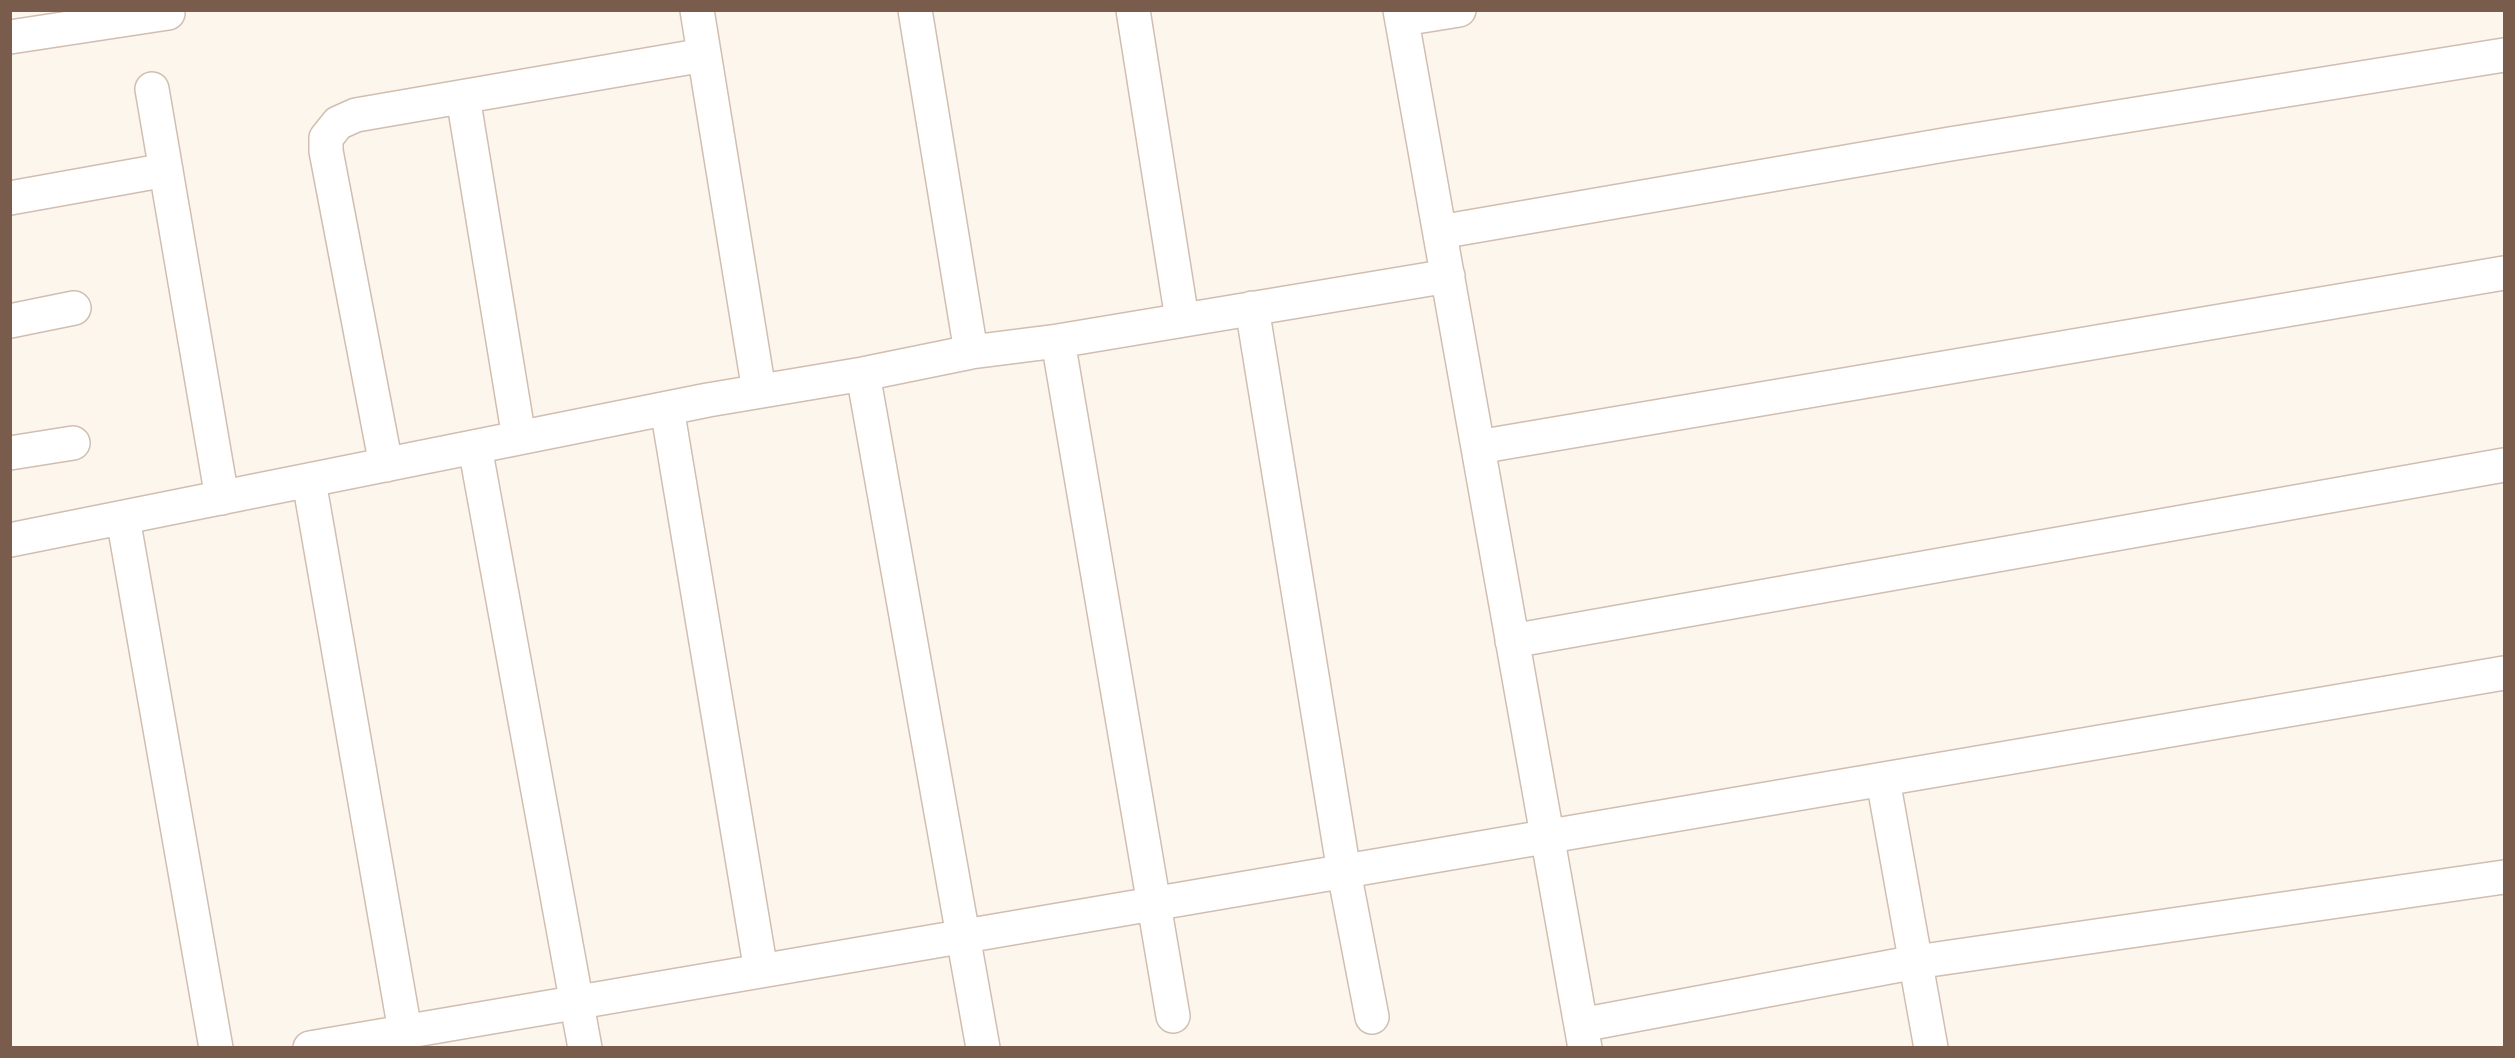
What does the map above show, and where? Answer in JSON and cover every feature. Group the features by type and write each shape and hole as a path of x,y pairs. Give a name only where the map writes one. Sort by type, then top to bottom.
{"street":[{"path":"696,10 759,391"},
{"path":"915,10 971,352"},
{"path":"1133,10 1182,319"},
{"path":"1459,10 1402,15 1583,1036 1916,962 2505,877"},
{"path":"26,27 173,11"},
{"path":"1440,232 1950,144 2505,54"},
{"path":"386,465 326,151 326,138 338,123 356,115 704,55"},
{"path":"152,89 222,498"},
{"path":"463,97 519,438"},
{"path":"10,198 166,170"},
{"path":"1478,447 2505,273"},
{"path":"10,540 667,408 862,374 971,352 1058,340 1448,276"},
{"path":"10,321 74,308"},
{"path":"1252,308 1344,872 1372,1017"},
{"path":"1058,340 1173,1016"},
{"path":"862,374 983,1047"},
{"path":"667,408 761,971"},
{"path":"10,453 73,443"},
{"path":"475,447 585,1047"},
{"path":"1512,641 2505,465"},
{"path":"309,481 405,1031"},
{"path":"123,518 216,1047"},
{"path":"310,1047 2505,673"},
{"path":"1883,780 1931,1047"}]}
